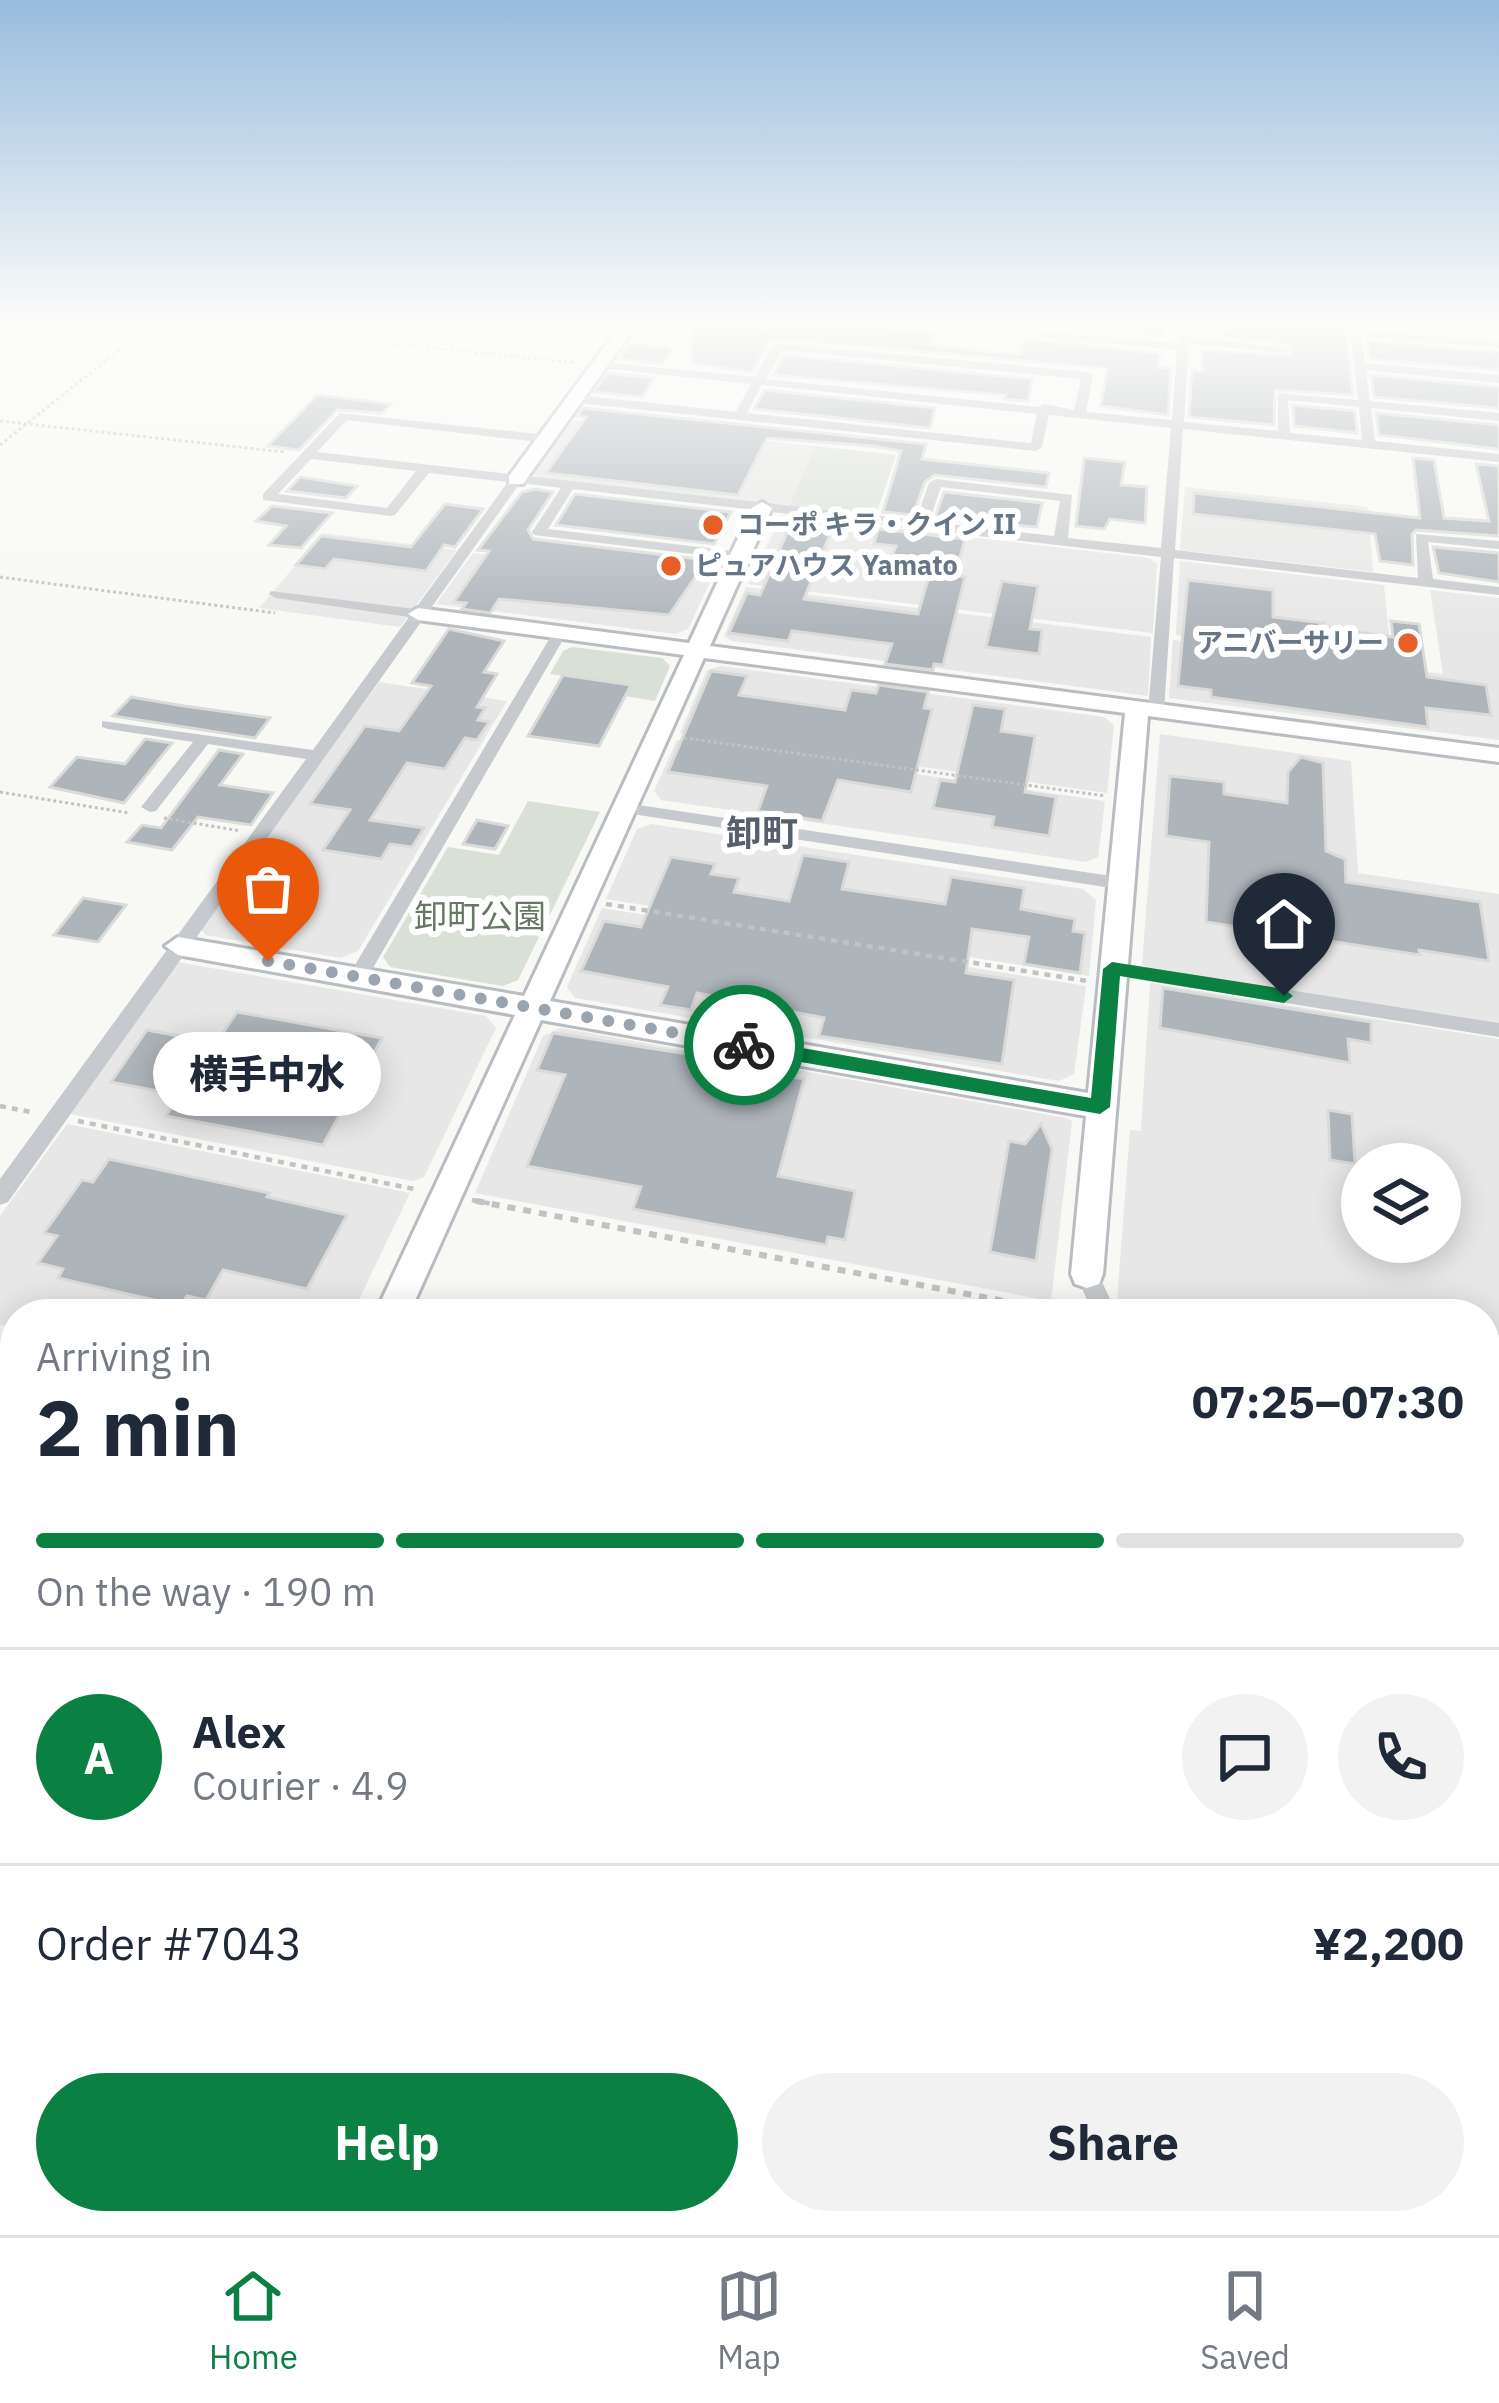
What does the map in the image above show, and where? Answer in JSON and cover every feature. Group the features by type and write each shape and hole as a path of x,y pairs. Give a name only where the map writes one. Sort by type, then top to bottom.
{"street":[{"path":"333,428 268,497 390,512 425,469"},
{"path":"453,428 547,439"},
{"path":"0,1196 555,428"},
{"path":"857,428 1036,447 1040,428"},
{"path":"1098,1299 1087,1274 1118,883 1128,799 1147,710 1180,428"},
{"path":"1226,428 1499,458"},
{"path":"1284,428 1284,435"},
{"path":"1367,428 1369,444"},
{"path":"308,455 1499,591"},
{"path":"921,526 935,483 1067,498 1060,542"},
{"path":"569,486 539,532 743,556"},
{"path":"399,1299 762,508"},
{"path":"1426,583 1421,537 1499,545"},
{"path":"276,595 1499,755"},
{"path":"358,975 561,632"},
{"path":"108,724 315,755"},
{"path":"150,807 203,738"},
{"path":"626,808 1118,883"},
{"path":"178,946 1100,1107"},
{"path":"1111,976 1499,1030"}],"path":[{"path":"66,428 308,455"},
{"path":"0,577 293,616"},
{"path":"660,734 1128,799"},
{"path":"583,900 1111,976"},
{"path":"0,1106 994,1299"}],"shaded area":[{"path":"562,428 653,428 815,446 789,506 537,477 532,471"},
{"path":"1185,487 1368,507 1373,572 1180,550"},
{"path":"782,515 1148,558 1157,563 1153,633 748,584"},
{"path":"323,533 457,550 400,627 259,608"},
{"path":"473,553 710,582 688,629 675,634 436,604"},
{"path":"1180,561 1384,585 1392,664 1176,635"},
{"path":"746,587 1151,637 1148,696 732,641 724,636"},
{"path":"1430,590 1499,598 1499,740 1169,698 1173,640 1443,674"},
{"path":"721,666 1104,717 1114,725 1107,793 680,733 707,670"},
{"path":"379,682 507,701 358,951 341,958 206,935 200,928"},
{"path":"1160,734 1351,761 1358,873 1499,894 1499,1023 1146,968 1142,964"},
{"path":"677,740 1105,801 1098,857 1086,862 661,800 654,791"},
{"path":"651,824 1083,889 1096,900 1089,976 606,899 637,829"},
{"path":"602,908 1086,986 1074,1074 1059,1081 575,998 567,987"},
{"path":"177,962 486,1016 496,1028 424,1177 413,1181 70,1114"},
{"path":"1150,983 1499,1039 1499,1299 1117,1299 1130,1130 1141,1131"},
{"path":"561,1028 1072,1121 1051,1299 475,1193 543,1036"},
{"path":"67,1124 410,1193 359,1299 0,1299 0,1216"}],"green space":[{"path":"815,446 896,455 876,515 789,506"},
{"path":"572,647 662,658 670,666 655,701 625,696 629,685 550,674 563,651"},
{"name":"卸町公園","path":"528,801 600,812 518,980 503,986 390,967 383,957 448,847 499,855"}],"building":[{"path":"285,428 320,428 299,450 268,446"},
{"path":"578,428 776,428 926,444 922,459 1049,473 1046,487 934,475 925,482 913,515 883,512 901,451 872,446 767,438 738,495 546,473"},
{"path":"1315,428 1357,428 1357,433"},
{"path":"1378,428 1499,428 1499,449 1379,435"},
{"path":"1084,458 1125,462 1121,485 1147,487 1145,523 1110,519 1104,529 1076,526"},
{"path":"1413,458 1434,460 1444,518 1489,521 1476,464 1499,466 1499,536 1416,530 1412,534 1413,565 1380,561 1375,534 1193,514 1194,493 1420,518"},
{"path":"300,477 357,486 346,498 287,491"},
{"path":"522,492 553,492 528,530 533,539 707,560 669,615 499,599 490,613 462,609 466,603 454,602 489,551 478,550"},
{"path":"944,492 1042,503 1037,527 935,518"},
{"path":"575,494 731,512 714,544 556,525"},
{"path":"445,504 483,509 455,547 444,545 426,571 334,559 325,569 296,565 321,536 411,547"},
{"path":"272,506 332,513 301,548 269,545 286,526 256,521"},
{"path":"793,519 834,524 804,599 918,614 933,562 892,556 896,546 874,544 878,529 965,539 955,576 965,577 943,665 934,664 933,670 885,664 892,644 792,631 788,641 729,633 747,593 760,595"},
{"path":"1433,547 1499,553 1499,582 1439,573"},
{"path":"1188,580 1273,590 1273,617 1324,623 1325,628 1393,637 1391,621 1419,624 1427,677 1486,685 1491,715 1426,708 1428,727 1211,697 1211,690 1178,686"},
{"path":"1002,581 1038,586 1030,629 1042,630 1039,654 986,647"},
{"path":"449,629 504,641 484,672 497,674 477,707 485,708 478,720 489,722 477,740 465,738 445,769 407,763 370,820 424,828 412,847 390,844 381,859 323,850 350,810 310,804 365,726 399,731 431,686 412,683"},
{"path":"711,671 747,676 739,695 845,710 851,690 876,693 879,685 928,692 924,708 932,709 911,792 838,780 822,821 758,811 767,786 668,772"},
{"path":"563,675 631,685 599,746 528,736"},
{"path":"131,697 270,718 255,738 113,716"},
{"path":"973,705 1005,709 1001,731 1035,736 1025,792 1056,797 1049,836 992,827 994,817 933,808 940,780 955,782"},
{"path":"145,739 172,743 124,803 50,787 77,757 125,764"},
{"path":"219,750 243,754 220,785 273,793 251,825 198,817 172,850 127,842 142,825 161,828"},
{"path":"1301,757 1323,763 1326,851 1345,859 1346,882 1480,902 1489,961 1206,922 1209,842 1166,836 1170,776 1224,782 1224,794 1287,803 1288,772"},
{"path":"477,820 508,826 495,849 463,844"},
{"path":"803,855 849,862 842,889 945,904 951,877 1024,888 1021,909 1075,919 1073,931 1085,933 1080,973 1024,964 1029,937 972,929 966,973 1014,980 1002,1064 819,1036 824,1018 697,993 691,1010 660,1005 668,987 581,971 604,921 641,927 671,857 715,864 711,874 739,878 734,892 789,901"},
{"path":"83,898 126,905 98,942 54,935"},
{"path":"1163,988 1371,1022 1371,1043 1348,1039 1350,1063 1160,1028"},
{"path":"237,1012 382,1038 323,1145 166,1116 179,1095 111,1082 147,1030 216,1043"},
{"path":"553,1033 726,1060 724,1066 804,1079 778,1176 855,1191 845,1240 828,1237 826,1245 633,1209 641,1187 527,1166 565,1075 537,1070"},
{"path":"1328,1110 1352,1114 1354,1143 1341,1143 1341,1162 1330,1160"},
{"path":"1041,1124 1052,1149 1036,1261 990,1252 1009,1141 1025,1144"},
{"path":"109,1159 347,1215 307,1289 223,1270 207,1299 150,1299 58,1278 63,1269 38,1263 57,1236 44,1233 82,1180 93,1182"}],"way so far":[{"path":"268,961 744,1045"}],"place":[{"name":"コーポ キラ・クイン II","path":"713,525"},
{"name":"ピュアハウス Yamato","path":"671,566"},
{"name":"アニバーサリー","path":"1408,643"},
{"name":"横手中水","path":"268,961"}],"district":[{"name":"卸町","path":"762,833"}],"route":[{"path":"744,1045 1100,1107 1112,969 1284,996"}]}
